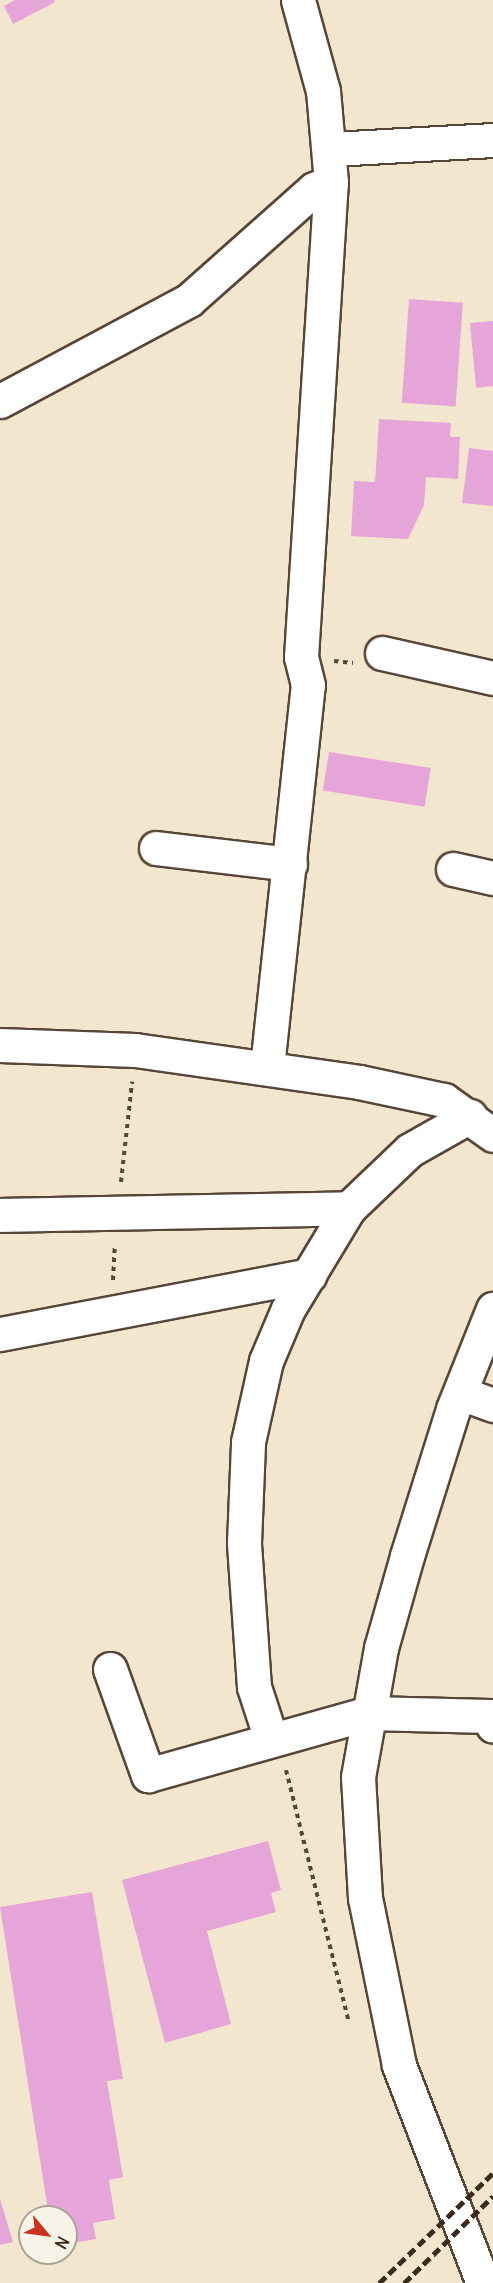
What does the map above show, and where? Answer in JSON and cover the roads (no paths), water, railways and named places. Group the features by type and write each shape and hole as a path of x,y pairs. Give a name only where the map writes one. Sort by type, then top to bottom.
{"street":[{"path":"267,1067 308,685 301,657 331,182 332,149 321,80 301,0"},
{"path":"332,149 493,140"},
{"path":"0,401 189,300 314,189 331,182"},
{"path":"382,653 493,678"},
{"path":"156,848 290,864"},
{"path":"453,869 493,878"},
{"path":"0,1045 135,1050 267,1067 444,1100 482,1126"},
{"path":"273,1737 254,1687 247,1635 243,1485 266,1361 309,1275 349,1208 410,1150 482,1126"},
{"path":"0,1215 349,1208"},
{"path":"0,1334 309,1275"},
{"path":"482,2258 399,2065 379,1973 359,1831 358,1777 368,1713 416,1522 460,1393 493,1309"},
{"path":"460,1393 493,1405"},
{"path":"110,1669 148,1775 273,1737 310,1731 368,1713 490,1716 493,1726"}],"railway":[{"path":"379,2283 493,2173"},
{"path":"404,2283 493,2196"}]}
